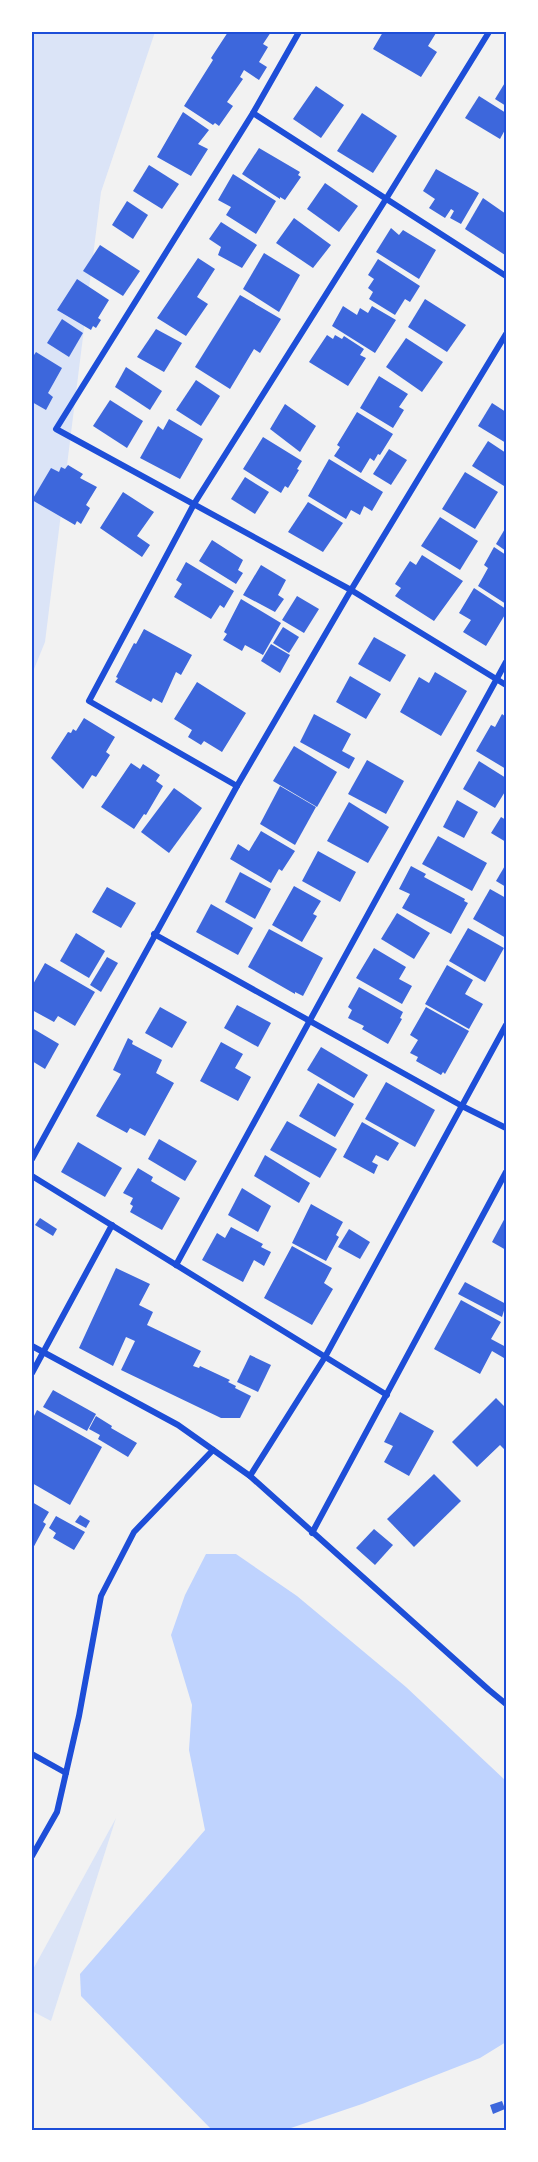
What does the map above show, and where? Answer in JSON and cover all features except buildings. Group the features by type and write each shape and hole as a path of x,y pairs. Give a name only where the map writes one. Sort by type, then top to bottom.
{"street":[{"path":"299,32 253,113 56,429 351,590 507,685"},
{"path":"237,786 89,701 194,504 489,32"},
{"path":"253,113 507,276"},
{"path":"32,1159 237,786 351,590 507,334"},
{"path":"176,1264 496,678 507,662"},
{"path":"154,934 462,1106 507,1128"},
{"path":"250,1476 325,1357 507,1025"},
{"path":"312,1533 507,1172"},
{"path":"32,1176 387,1395"},
{"path":"32,1373 112,1225"},
{"path":"32,1346 178,1425 250,1476 507,1704"},
{"path":"32,1856 57,1812 79,1716 101,1596 134,1532 213,1450"},
{"path":"32,1754 66,1773"}],"shaded area":[{"path":"32,32 155,32 101,192 45,642 32,674"},
{"path":"116,1818 51,2021 32,2011 32,1971"}],"water":[{"path":"206,1554 236,1554 297,1596 406,1687 506,1781 506,2042 480,2058 362,2104 285,2130 212,2130 81,1996 80,1974 205,1830 189,1750 192,1705 171,1635 185,1595"}]}
